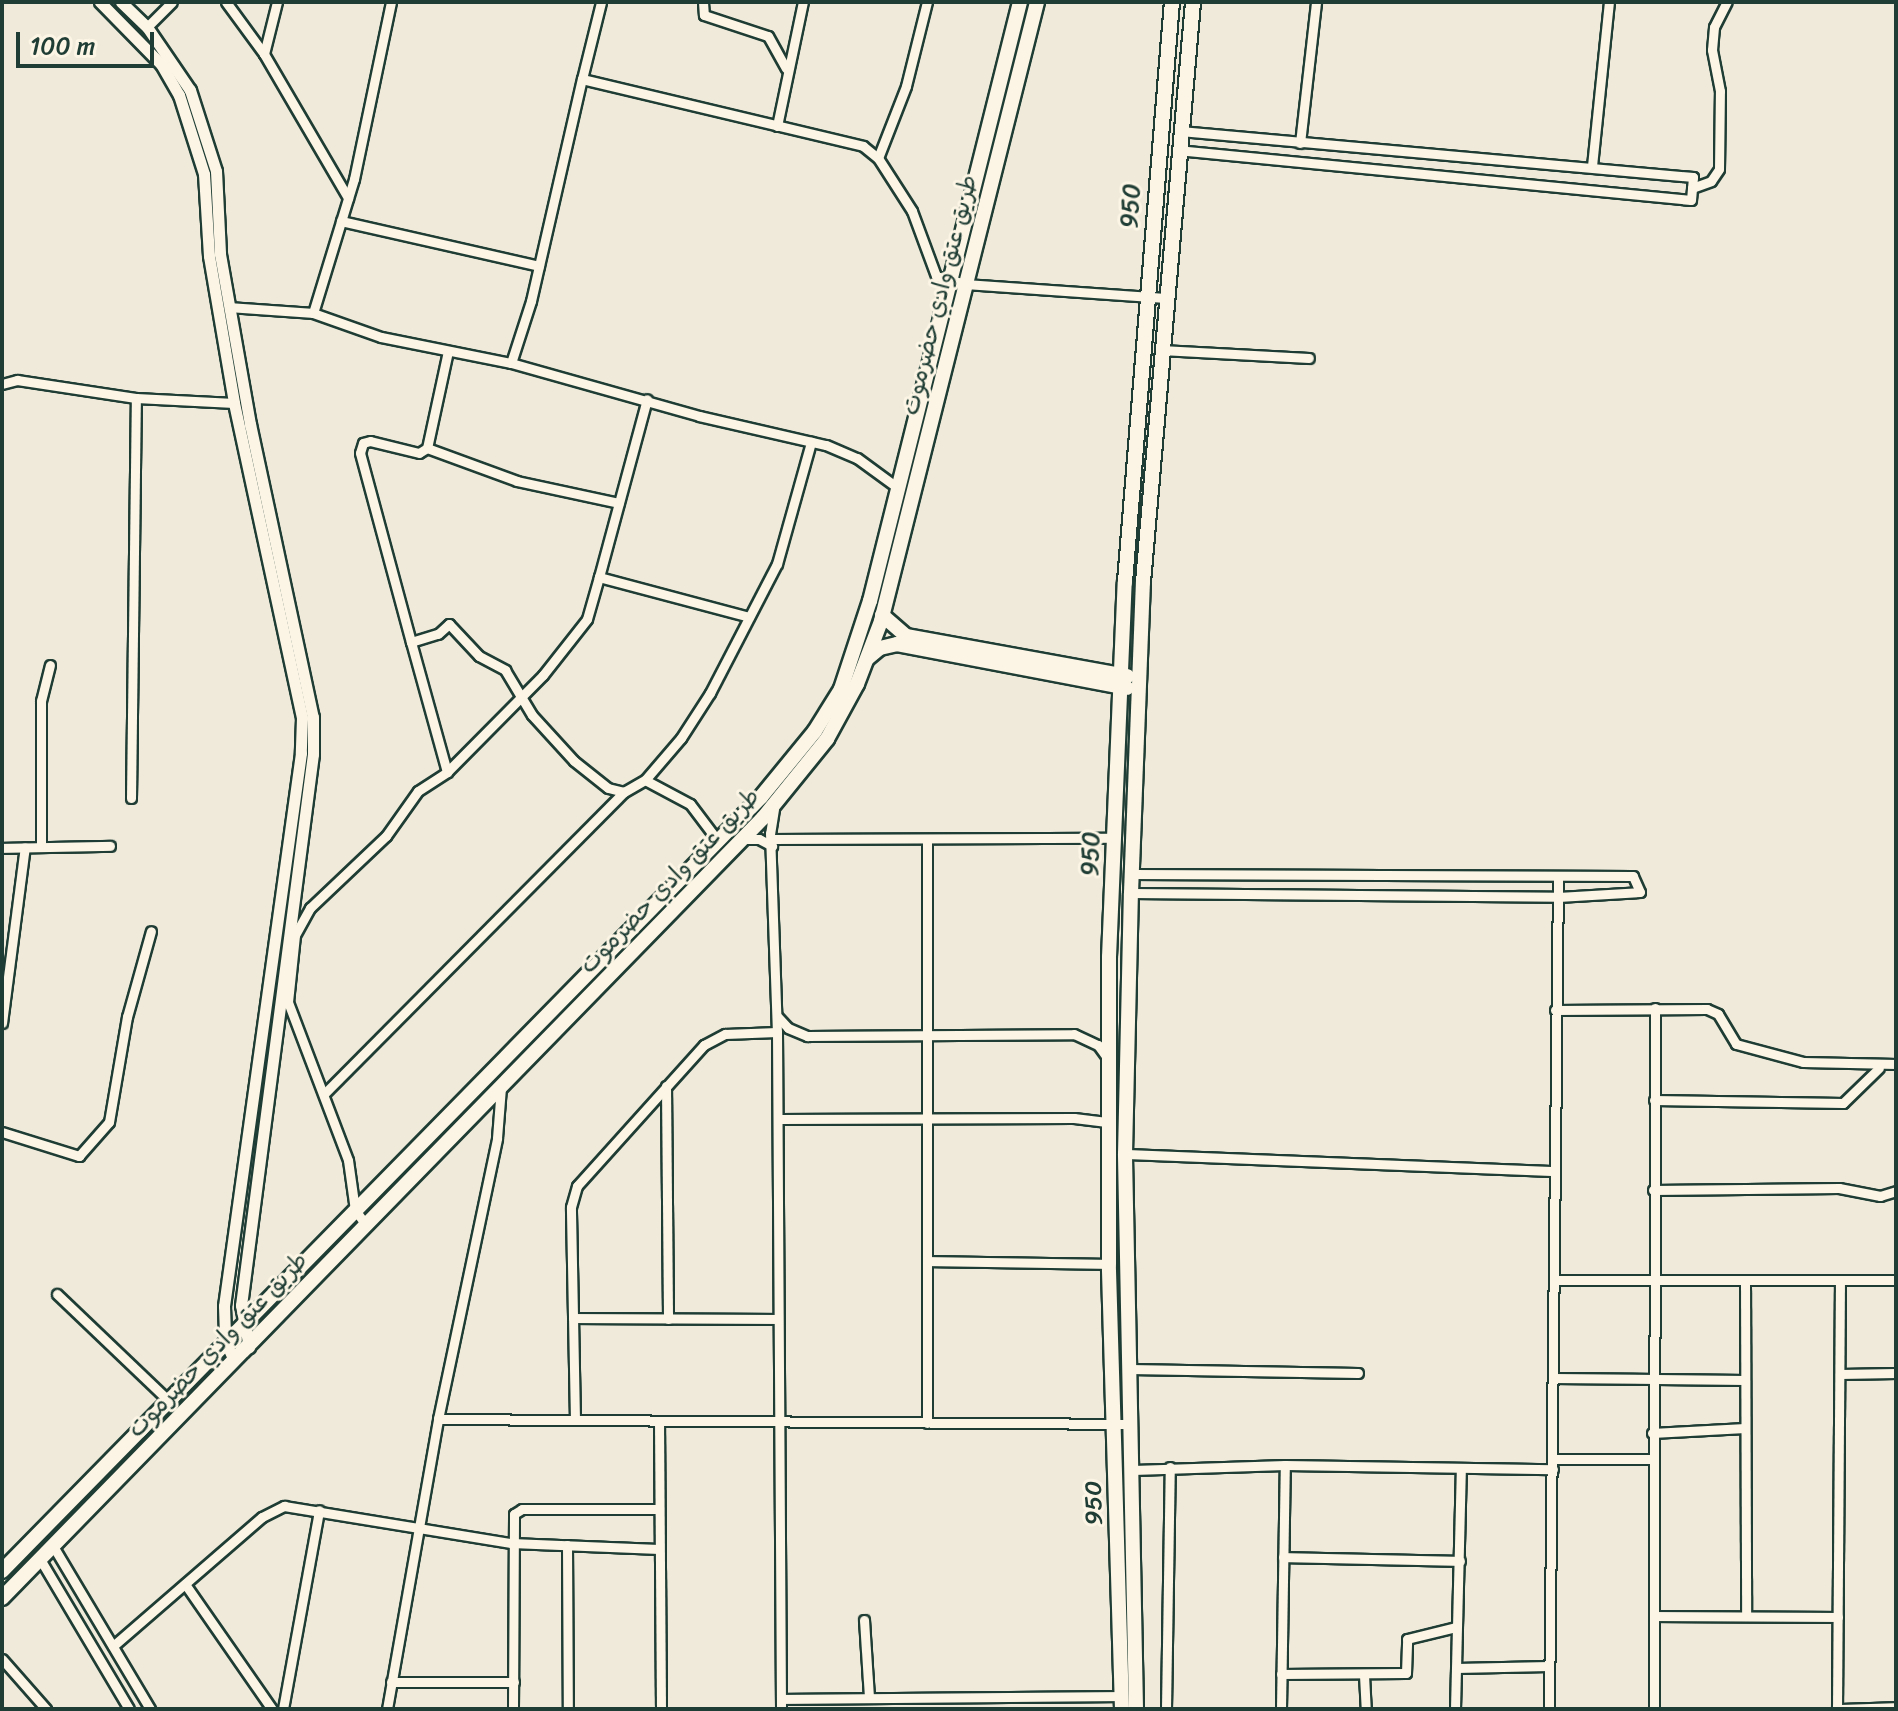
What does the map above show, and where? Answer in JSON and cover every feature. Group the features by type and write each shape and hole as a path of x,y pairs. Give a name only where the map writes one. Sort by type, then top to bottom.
{"main road":[{"name":"طريق عتق وادي حضرموت","path":"2,1571 821,735 857,646 1020,2"},
{"name":"طريق عتق وادي حضرموت","path":"2,1598 778,802 868,658 882,615 1037,2"},
{"name":"950","path":"1122,1702 1109,1264 1108,1059 1114,838 1120,681 1146,296 1172,2"},
{"name":"950","path":"1136,1709 1125,1154 1131,893 1139,684 1161,350 1193,2"},
{"path":"882,615 906,636 1120,681"},
{"path":"868,658 880,648 897,644 1139,684"}],"street":[{"path":"100,2 161,64 179,95 204,174 209,256 234,403 302,718 302,741 224,1306 225,1341 234,1360"},
{"path":"121,2 147,27 190,90 216,171 229,307 313,717 313,754 241,1326 249,1347"},
{"path":"147,27 172,2"},
{"path":"226,2 264,54 348,198"},
{"path":"264,54 277,2"},
{"path":"313,313 348,198 391,2"},
{"path":"511,363 539,266 601,2"},
{"path":"703,2 704,15 768,36 786,68"},
{"path":"777,126 786,68 803,2"},
{"path":"878,158 906,86 927,2"},
{"path":"1300,143 1316,2"},
{"path":"1592,166 1609,2"},
{"path":"1692,188 1711,181 1719,169 1720,91 1712,50 1714,27 1727,2"},
{"path":"582,79 777,126 840,136 878,158 912,211 936,276 966,284 1165,298"},
{"path":"1177,150 1691,200 1693,177 1180,131"},
{"path":"341,221 539,266"},
{"path":"229,307 313,313 381,337 511,363 811,442 857,458 898,488"},
{"path":"1161,350 1309,358"},
{"path":"447,772 360,453 363,443 370,441 419,453 427,448 448,351"},
{"path":"2,384 17,380 136,398 234,403"},
{"path":"131,798 136,398"},
{"path":"366,1225 355,1210 348,1160 288,1002 295,935 310,908 386,836 418,791 447,772 577,636 599,577 647,399"},
{"path":"324,1094 624,792 645,780 710,693 777,564 811,442"},
{"path":"427,448 517,481 619,503"},
{"path":"599,577 749,617"},
{"path":"411,642 438,634 449,624 479,656 505,670 520,695 574,761 608,788 624,792"},
{"path":"41,847 41,701 50,665"},
{"path":"645,780 690,804 718,841"},
{"path":"778,802 771,842 777,1032 781,1704 939,1697 1122,1702"},
{"path":"742,839 771,842 1114,838"},
{"path":"927,840 927,1423"},
{"path":"2,848 110,846"},
{"path":"2,1023 25,847"},
{"path":"1131,893 1558,897 1640,892 1633,876 1132,874"},
{"path":"1549,1709 1558,876"},
{"path":"2,1132 79,1156 109,1122 127,1017 151,931"},
{"path":"1654,1709 1651,1280 1655,1008"},
{"path":"1555,1010 1707,1009 1718,1014 1736,1044 1803,1062 1879,1068 1896,1064"},
{"path":"776,1014 788,1028 807,1036 1074,1034 1098,1045 1108,1059"},
{"path":"575,1420 573,1193 666,1086 717,1037 777,1032"},
{"path":"1654,1100 1843,1103 1879,1068"},
{"path":"387,1709 438,1419 497,1138 501,1086"},
{"path":"666,1086 668,1319"},
{"path":"778,1119 1109,1122"},
{"path":"1125,1154 1553,1171"},
{"path":"1653,1190 1839,1188 1880,1196 1896,1191"},
{"path":"928,1261 1109,1264"},
{"path":"1554,1280 1896,1280"},
{"path":"1745,1280 1746,1616"},
{"path":"1840,1280 1837,1709 1896,1707"},
{"path":"57,1294 169,1401"},
{"path":"573,1318 778,1319"},
{"path":"1130,1369 1358,1373"},
{"path":"1840,1374 1896,1373"},
{"path":"1553,1378 1745,1380"},
{"path":"438,1419 1131,1424"},
{"path":"659,1421 661,1709"},
{"path":"1652,1433 1745,1428"},
{"path":"1133,1470 1285,1465 1461,1470 1653,1459"},
{"path":"1281,1709 1285,1465"},
{"path":"1166,1709 1170,1467"},
{"path":"1455,1709 1461,1470"},
{"path":"113,1646 272,1510 291,1505 419,1530 511,1543 659,1549"},
{"path":"513,1709 511,1520 522,1509 658,1509"},
{"path":"283,1709 319,1510"},
{"path":"567,1545 568,1709"},
{"path":"53,1546 150,1709"},
{"path":"1283,1557 1460,1561"},
{"path":"40,1559 129,1709"},
{"path":"185,1584 272,1709"},
{"path":"1654,1616 1838,1617"},
{"path":"864,1620 869,1698"},
{"path":"1281,1674 1406,1673 1407,1639 1456,1627"},
{"path":"2,1659 46,1709"},
{"path":"1456,1668 1549,1666"},
{"path":"1364,1675 1366,1709"},
{"path":"391,1682 514,1682"},
{"path":"939,1697 939,1709"}]}
